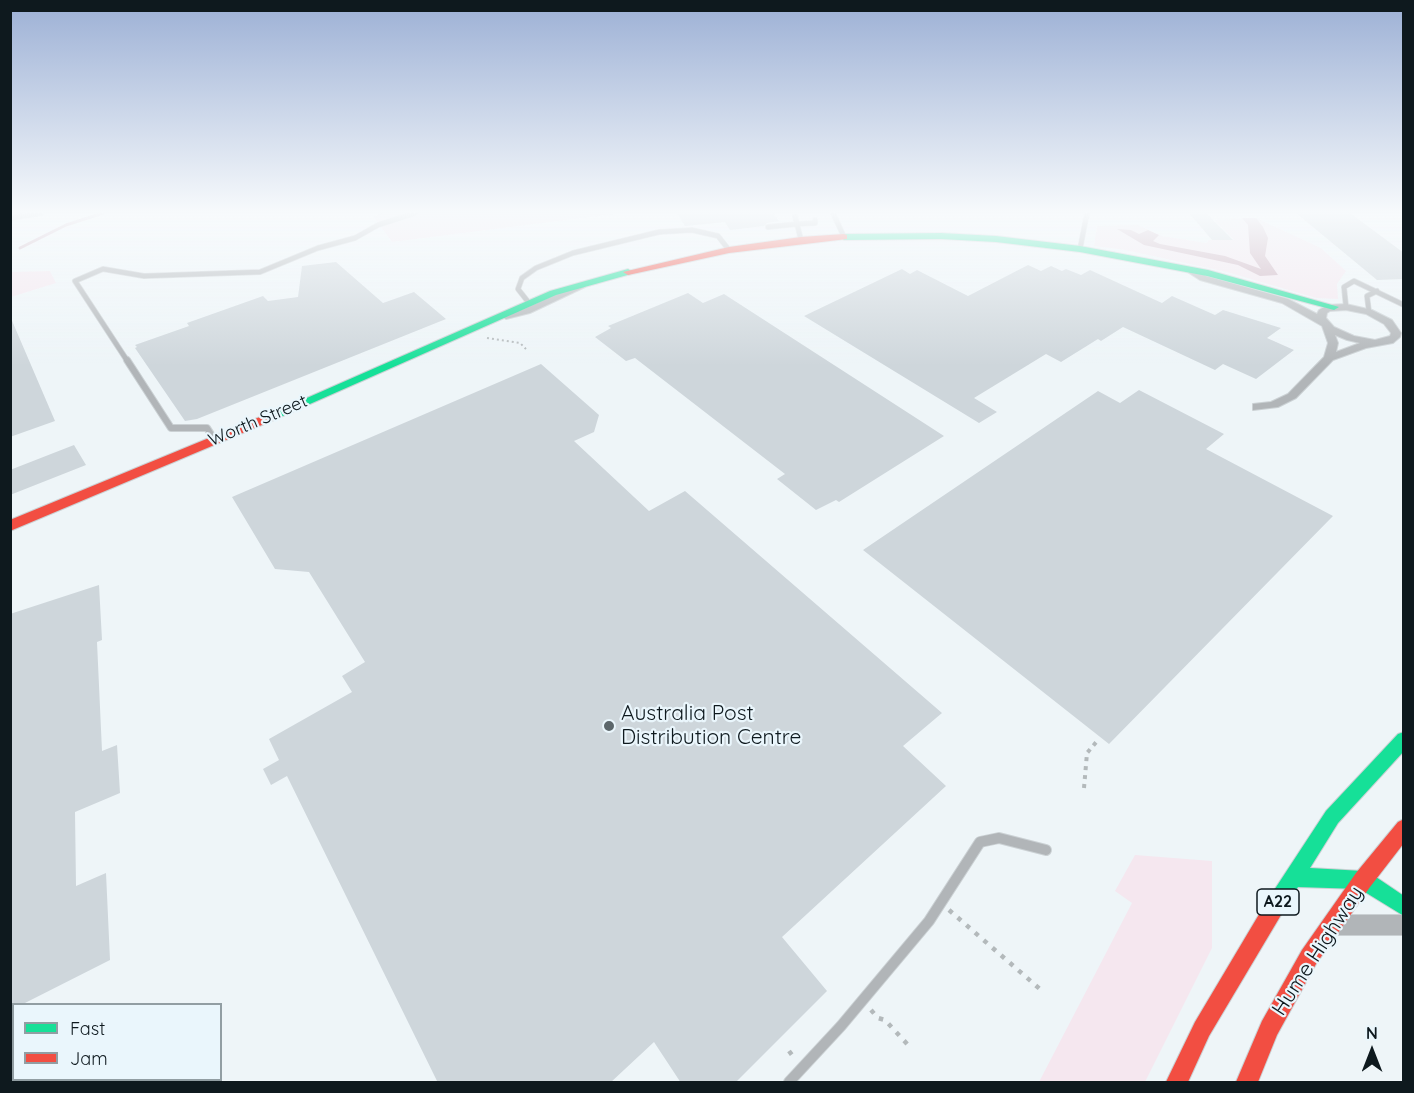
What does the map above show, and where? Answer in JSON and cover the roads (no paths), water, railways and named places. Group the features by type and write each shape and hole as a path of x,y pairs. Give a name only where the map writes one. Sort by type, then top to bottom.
{"main road":[{"name":"Worth Street","path":"10,526 506,316 553,293 657,264"},
{"name":"Worth Street","path":"1153,264 1226,277 1340,307"},
{"name":"A22","path":"1177,1083 1202,1029 1293,877 1332,818 1404,739"},
{"name":"Hume Highway","path":"1247,1083 1269,1028 1330,925 1404,828"},
{"path":"1293,877 1363,880 1393,903 1404,908"}],"street":[{"name":"Worth Street","path":"1192,272 1203,278 1285,301 1346,337 1378,342"},
{"name":"Worth Street","path":"506,316 527,311 580,287"},
{"path":"1329,358 1333,344 1322,312 1340,307 1369,312 1404,333"},
{"path":"1257,407 1287,400 1329,358 1395,337 1393,326"},
{"path":"1378,342 1402,346"},
{"path":"1330,925 1404,925"}],"lane":[{"path":"214,439 207,428 171,428 75,281 103,269 144,276 260,272 279,264"},
{"path":"529,303 518,289 522,278 546,264"},
{"path":"1340,307 1344,287 1349,282 1359,281 1404,305"},
{"path":"1369,312 1367,296 1377,291"},
{"path":"789,1083 929,921 980,842 999,838 1046,850"}],"place":[{"name":"Australia Post Distribution Centre","path":"609,726"}]}
